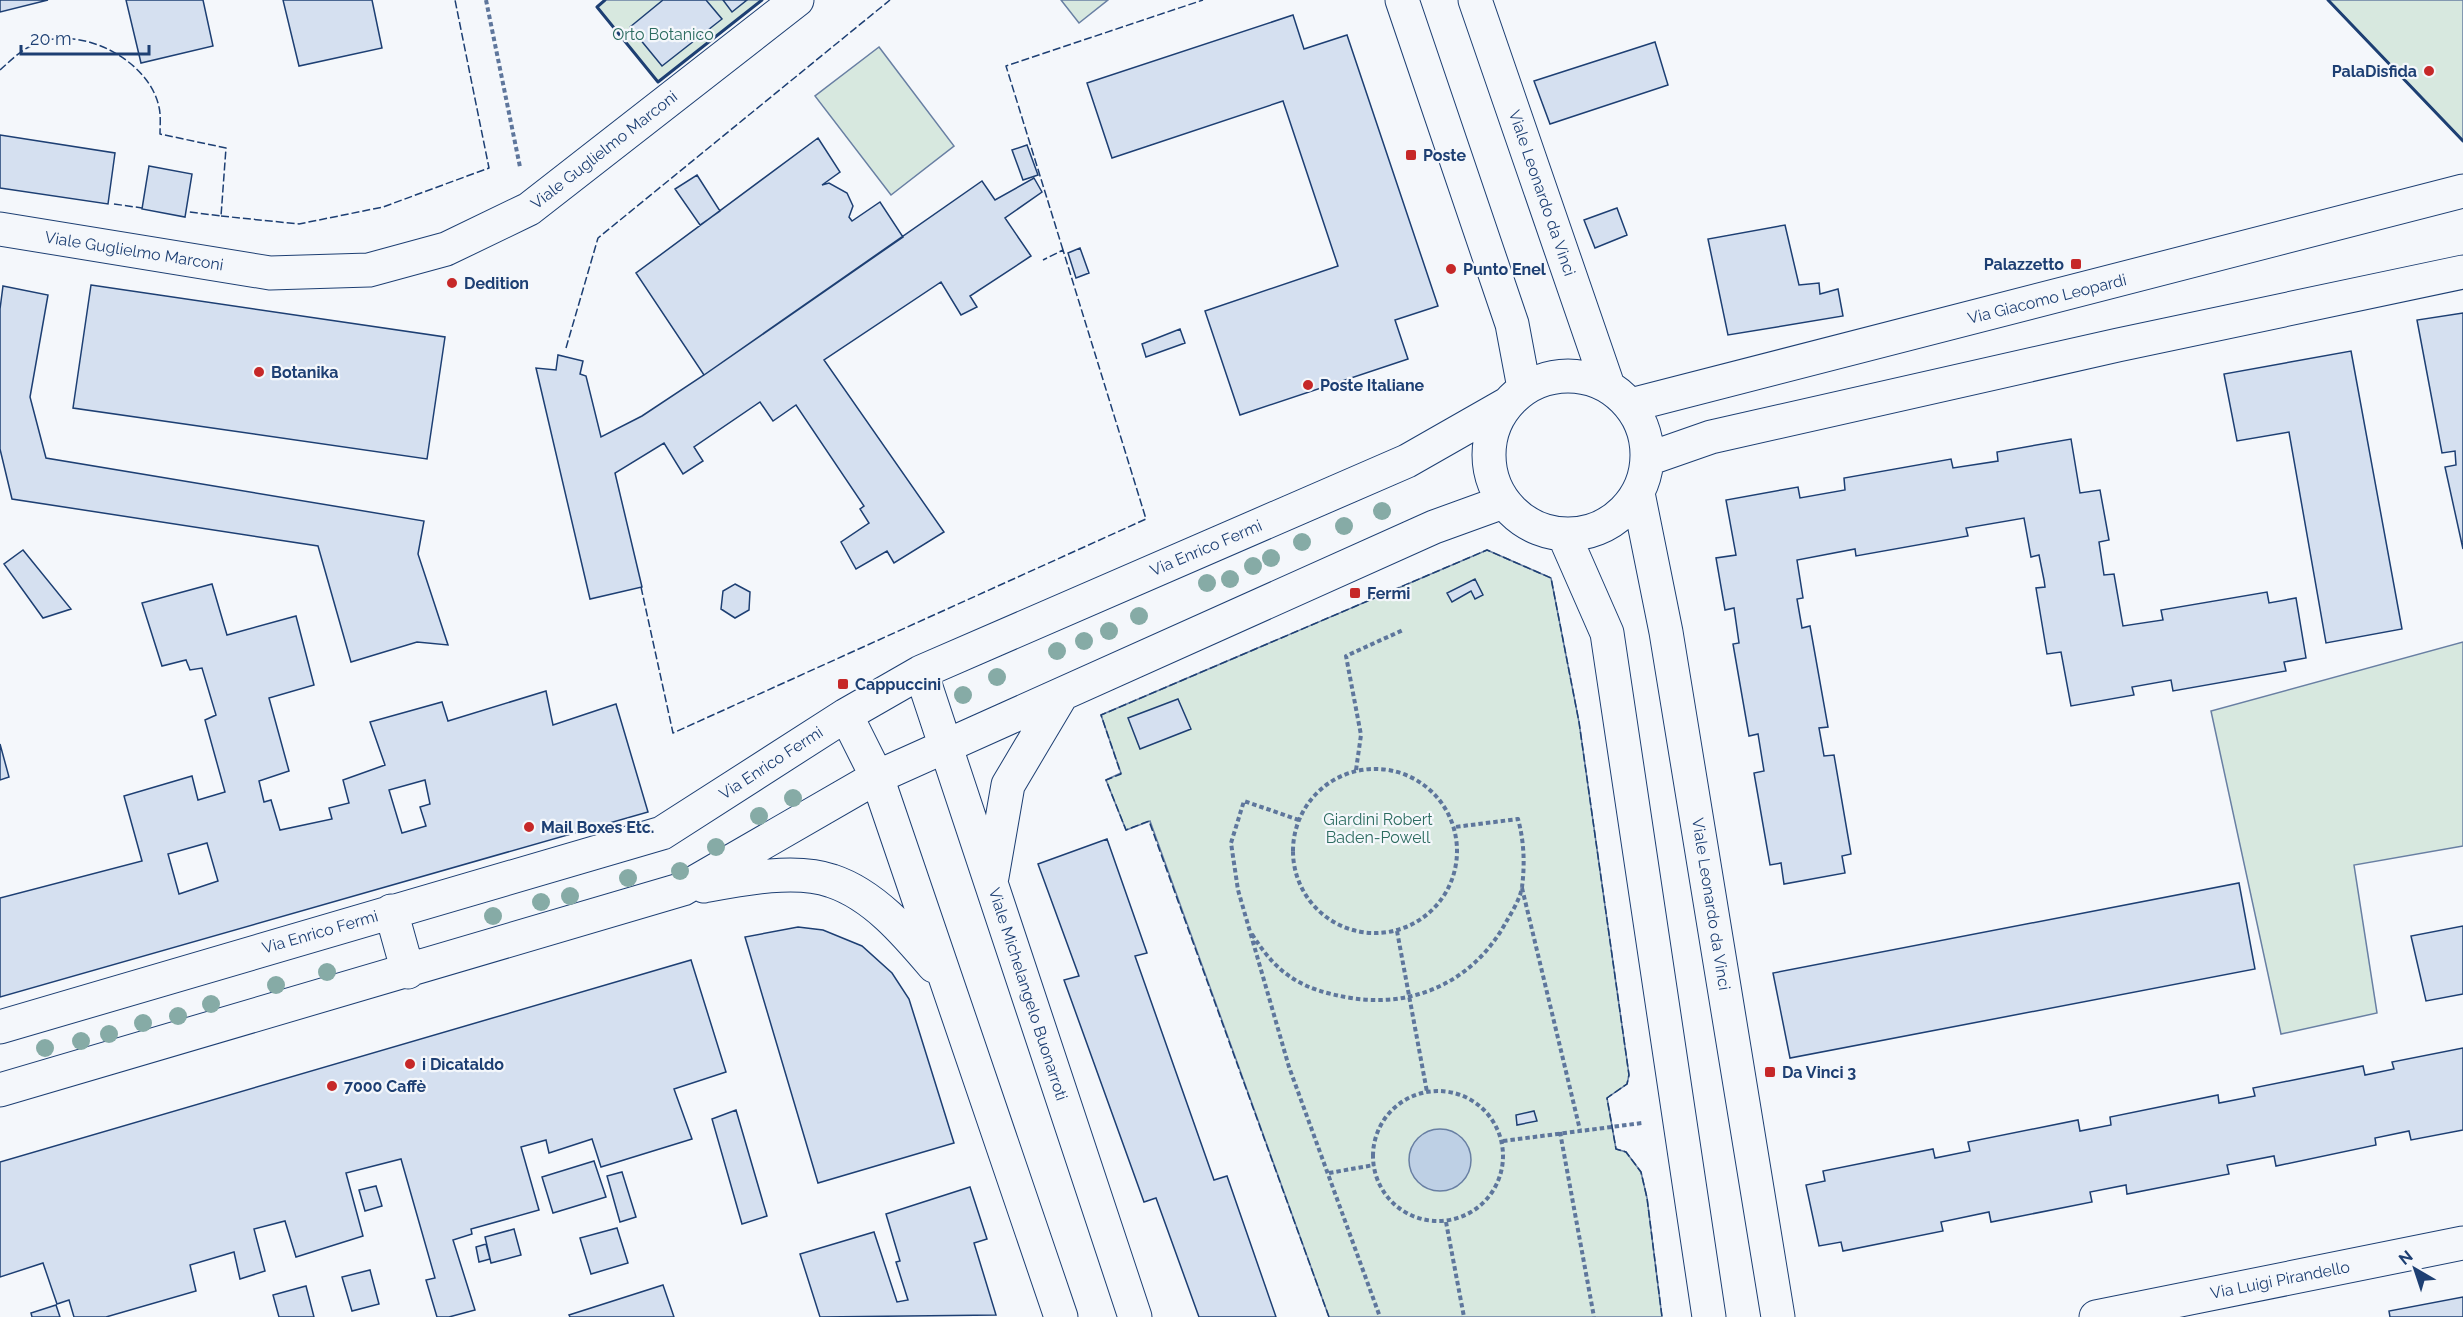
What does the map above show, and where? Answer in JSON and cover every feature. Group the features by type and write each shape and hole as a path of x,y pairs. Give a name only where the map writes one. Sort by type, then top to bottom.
{"street":[{"name":"Viale Guglielmo Marconi","path":"0,229 270,273 369,270 446,249 529,209 797,0"},
{"path":"1402,0 1512,324 1515,396"},
{"name":"Viale Leonardo da Vinci","path":"1475,0 1619,395"},
{"name":"Via Giacomo Leopardi","path":"1619,395 2463,191"},
{"path":"1648,459 1711,437 2130,343 2463,272"},
{"path":"1562,376 1578,376 1619,395 1644,430 1648,459 1638,493 1621,515 1598,529 1563,535 1540,530 1520,519 1503,502 1493,482 1488,446 1494,424 1515,396 1546,378 1562,376"},
{"name":"Via Enrico Fermi","path":"0,1027 662,833 846,715 921,672 1407,461 1515,396"},
{"name":"Viale Leonardo da Vinci","path":"1638,493 1666,632 1778,1317"},
{"path":"683,889 877,777 1434,527 1503,502"},
{"path":"1563,535 1606,633 1709,1317"},
{"name":"Viale Michelangelo Buonarroti","path":"921,672 1135,1317"},
{"path":"991,882 1008,785 1062,694"},
{"path":"846,715 877,777 1060,1317"},
{"path":"0,1090 408,972 683,889 753,877 799,876 831,880 886,914 945,979"},
{"path":"392,911 408,972"},
{"name":"Via Luigi Pirandello","path":"2096,1317 2463,1243"}],"path":[{"path":"486,0 529,209"},
{"path":"1356,770 1361,735 1346,656 1403,630"},
{"path":"1356,770 1390,770 1406,773 1428,786 1444,804 1455,827 1458,853 1453,879 1445,895 1421,920 1397,931 1371,933 1345,928 1322,915 1305,895 1294,871 1293,845 1299,820 1312,797 1332,780 1356,770"},
{"path":"1299,820 1244,801 1231,843 1238,890 1289,1066 1380,1317"},
{"path":"1455,827 1518,819 1524,845 1522,888 1580,1130"},
{"path":"1248,928 1277,967 1304,987 1370,1001 1409,998 1434,991 1458,977 1480,957 1498,936 1522,888"},
{"path":"1397,931 1427,1092"},
{"path":"1447,1091 1466,1096 1483,1107 1495,1123 1503,1141 1504,1163 1501,1174 1498,1184 1485,1203 1467,1215 1446,1222 1425,1221 1406,1214 1390,1201 1379,1184 1374,1165 1374,1145 1380,1126 1392,1110 1408,1098 1427,1092 1447,1091"},
{"path":"1503,1141 1560,1132 1679,1119"},
{"path":"1560,1132 1594,1317"},
{"path":"1329,1173 1374,1165"},
{"path":"1446,1222 1464,1317"}],"green space":[{"name":"Orto Botanico","path":"605,0 762,0 658,82 597,7"},
{"path":"1061,0 1108,0 1079,23"},
{"name":"PalaDisfida","path":"2328,0 2463,0 2463,141"},
{"path":"879,47 954,146 891,195 815,96"},
{"name":"Giardini Robert Baden-Powell","path":"1487,550 1551,578 1579,722 1629,1075 1627,1084 1607,1098 1616,1149 1626,1152 1641,1172 1647,1198 1662,1317 1329,1317 1150,821 1126,830 1106,780 1121,773 1101,715"},
{"path":"2463,642 2463,846 2354,865 2377,1013 2281,1034 2211,711"}],"water":[{"path":"1440,1129 1452,1131 1462,1138 1469,1148 1471,1160 1469,1172 1462,1182 1452,1189 1440,1191 1428,1189 1418,1182 1411,1172 1409,1160 1411,1148 1418,1138 1428,1131"}],"building":[{"path":"0,0 48,0 0,12"},
{"path":"126,0 203,0 213,46 141,63"},
{"path":"283,0 372,0 382,48 299,66"},
{"path":"663,0 706,0 722,19 662,66 630,27"},
{"path":"723,0 747,0 732,12"},
{"path":"1293,15 1304,49 1347,35 1438,306 1395,320 1408,359 1240,415 1205,311 1338,266 1283,101 1112,158 1087,83"},
{"path":"1655,42 1668,85 1550,124 1534,81"},
{"path":"0,135 115,153 108,204 0,188"},
{"path":"818,138 840,172 822,185 829,183 847,193 853,206 849,217 852,221 880,202 903,237 704,375 636,273"},
{"path":"1027,145 1038,175 1023,180 1012,150"},
{"path":"149,166 192,174 185,217 142,209"},
{"path":"697,175 720,211 700,225 675,189"},
{"path":"1034,178 1042,192 1005,218 1031,256 970,296 977,307 961,315 941,282 824,360 944,532 894,563 887,551 856,569 841,542 869,523 860,509 864,506 796,405 773,421 760,402 694,447 703,461 683,474 664,443 615,473 642,587 590,599 536,368 556,370 558,355 583,361 580,374 586,376 601,437 642,416 704,375 982,181 995,200"},
{"path":"1617,208 1627,235 1595,248 1584,220"},
{"path":"1785,225 1799,285 1819,283 1820,294 1838,289 1843,316 1728,335 1708,239"},
{"path":"1080,248 1089,273 1076,278 1068,253"},
{"name":"Botanika","path":"91,285 445,337 427,459 73,408"},
{"path":"3,286 48,295 30,397 46,458 424,521 418,554 448,645 417,642 351,662 318,546 12,499 0,449 0,309"},
{"path":"2463,313 2463,549 2445,467 2456,465 2455,451 2442,453 2417,320"},
{"path":"1180,329 1185,343 1146,357 1142,344"},
{"path":"2351,351 2402,629 2326,643 2289,432 2237,441 2224,374"},
{"path":"2071,439 2080,493 2100,490 2109,540 2099,542 2104,575 2114,574 2123,626 2163,620 2161,610 2267,592 2269,603 2296,598 2306,658 2284,662 2286,671 2173,691 2171,680 2132,687 2134,695 2071,706 2061,652 2047,654 2036,588 2045,587 2044,580 2039,555 2031,557 2024,518 1966,528 1968,536 1856,556 1855,549 1797,560 1803,598 1797,599 1802,628 1810,626 1828,727 1819,728 1824,756 1834,755 1851,854 1842,856 1845,873 1784,884 1781,863 1770,865 1754,773 1764,771 1758,734 1749,736 1733,644 1739,643 1734,608 1725,610 1716,558 1736,555 1726,500 1798,487 1800,498 1845,490 1844,478 1951,459 1953,468 1998,461 1997,452"},
{"path":"23,550 71,609 43,618 4,564"},
{"path":"1475,579 1483,595 1475,599 1471,591 1452,602 1447,593"},
{"path":"212,584 227,635 296,616 314,685 269,698 289,771 259,781 264,802 271,800 280,830 332,819 329,808 349,803 343,780 385,765 370,722 442,702 448,721 546,691 553,725 616,704 648,812 0,997 0,898 142,861 124,796 192,776 198,800 225,792 205,720 216,715 202,668 190,670 186,660 162,666 142,603","holes":["425,780 430,804 420,807 426,826 402,833 389,790","207,843 218,881 179,894 168,854"]},
{"path":"735,584 750,592 749,610 735,618 721,609 723,591"},
{"path":"1178,699 1191,729 1140,749 1128,718"},
{"path":"0,744 9,777 0,780"},
{"path":"1107,839 1147,953 1135,956 1214,1180 1227,1176 1276,1317 1199,1317 1156,1198 1144,1202 1064,980 1079,976 1038,864"},
{"path":"2239,883 2255,969 1790,1058 1773,973"},
{"path":"2463,926 2463,994 2426,1001 2411,936"},
{"path":"798,927 823,930 862,946 892,973 909,999 954,1143 818,1183 745,937"},
{"path":"691,960 726,1072 674,1089 692,1139 601,1167 592,1139 549,1153 546,1140 521,1147 539,1210 471,1229 472,1234 453,1240 475,1310 449,1317 437,1317 426,1280 435,1278 401,1159 346,1173 363,1236 296,1257 285,1221 254,1229 265,1271 240,1279 234,1252 190,1265 196,1291 106,1317 74,1317 69,1300 57,1304 43,1263 0,1277 0,1162"},
{"path":"2463,1048 2463,1130 2411,1140 2409,1131 2375,1138 2376,1145 2276,1166 2274,1156 2227,1165 2229,1174 2127,1194 2126,1185 2090,1192 2092,1202 1991,1222 1989,1212 1941,1222 1943,1231 1843,1251 1841,1242 1819,1246 1806,1185 1825,1181 1823,1171 1933,1149 1935,1158 1970,1151 1968,1142 2078,1120 2080,1131 2111,1125 2110,1117 2218,1095 2219,1103 2255,1096 2253,1088 2363,1066 2365,1075 2394,1069 2392,1062"},
{"path":"736,1110 767,1216 742,1224 712,1119"},
{"path":"1534,1111 1537,1121 1517,1125 1516,1115"},
{"path":"594,1161 606,1197 553,1213 542,1177"},
{"path":"622,1172 636,1217 620,1222 607,1176"},
{"path":"376,1186 382,1206 365,1211 359,1190"},
{"path":"970,1187 987,1239 974,1243 996,1315 820,1317 800,1254 874,1232 897,1302 908,1300 896,1262 900,1261 886,1214"},
{"path":"617,1228 628,1263 591,1274 580,1238"},
{"path":"514,1229 521,1255 491,1263 485,1237"},
{"path":"486,1244 490,1259 479,1262 476,1247"},
{"path":"370,1270 379,1304 352,1311 342,1277"},
{"path":"663,1285 674,1317 570,1317 569,1315"},
{"path":"306,1286 314,1317 279,1317 273,1295"},
{"path":"2463,1297 2463,1317 2390,1317 2389,1311"},
{"path":"56,1305 60,1317 32,1317 31,1313"}],"fence":[{"path":"221,216 299,224 383,207 489,168 455,0"},
{"path":"566,348 598,238 890,0"},
{"path":"1063,250 1006,66 1203,0"},
{"path":"0,70 24,50 51,39 90,42 127,60 153,90 160,110 160,134 226,148 221,216 189,212"},
{"path":"114,204 142,208"},
{"path":"641,587 673,733 1146,519 1063,250 1043,260"},
{"path":"1329,1317 1149,821 1126,830 1106,780 1121,774 1101,715 1487,550 1551,578 1579,722 1629,1075 1627,1084 1607,1098 1616,1149 1626,1152 1641,1172 1647,1198 1662,1317"}],"wall":[{"path":"605,0 597,7 658,82 762,0"},
{"path":"2328,0 2463,141"}],"place":[{"name":"PalaDisfida","path":"2429,71"},
{"name":"Poste","path":"1411,155"},
{"name":"Palazzetto","path":"2076,264"},
{"name":"Punto Enel","path":"1451,269"},
{"name":"Dedition","path":"452,283"},
{"name":"Botanika","path":"259,372"},
{"name":"Poste Italiane","path":"1308,385"},
{"name":"Fermi","path":"1355,593"},
{"name":"Cappuccini","path":"843,684"},
{"name":"Mail Boxes Etc.","path":"529,827"},
{"name":"i Dicataldo","path":"410,1064"},
{"name":"Da Vinci 3","path":"1770,1072"},
{"name":"7000 Caffè","path":"332,1086"}]}
